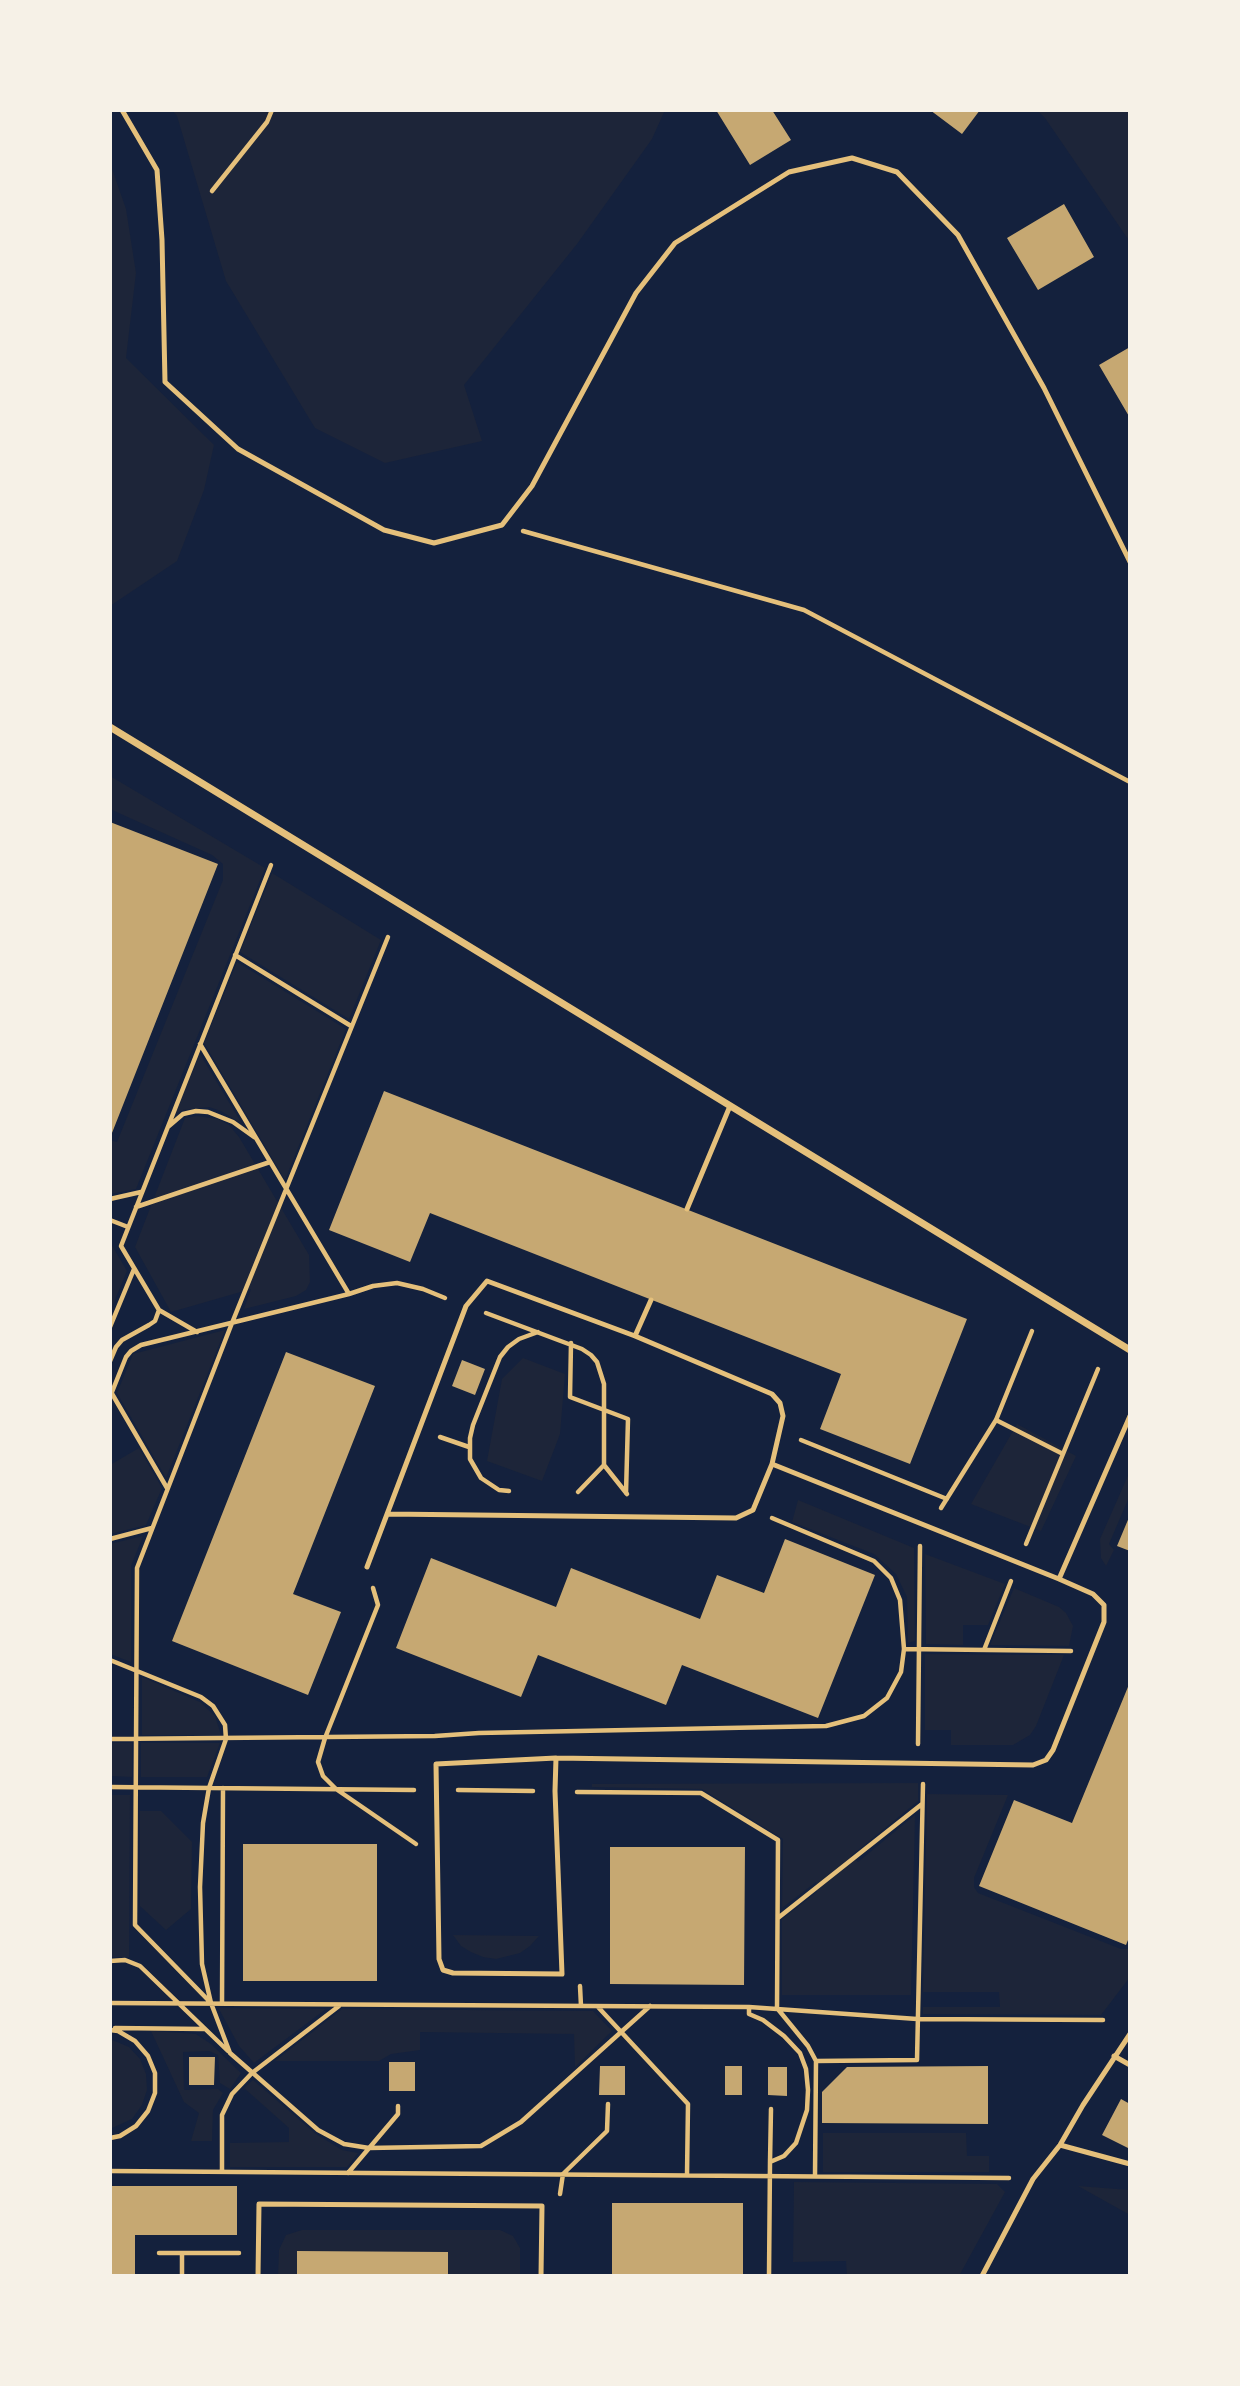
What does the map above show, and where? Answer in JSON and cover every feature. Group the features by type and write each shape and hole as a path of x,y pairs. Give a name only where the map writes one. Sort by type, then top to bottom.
{"street":[{"path":"110,727 1130,1350"}],"lane":[{"path":"122,110 157,170 162,240 165,382 238,449 384,530 434,543 502,526 531,486 636,293 676,243 789,172 852,158 897,172 958,234 1044,388 1130,562"},
{"path":"687,1209 730,1106"},
{"path":"367,1567 387,1514 467,1306 487,1280 635,1336 772,1394 780,1403 783,1416 772,1464 752,1510 736,1518 387,1514"},
{"path":"635,1336 651,1300"},
{"path":"1059,1579 1130,1416"},
{"path":"556,1758 562,1974 453,1973 443,1970 439,1959 436,1764 556,1758 1033,1765 1046,1760 1053,1750 1104,1622 1104,1605 1093,1594 1059,1579 772,1464"},
{"path":"982,2276 1033,2179 1060,2145 1130,2034"},
{"path":"1114,2056 1130,2065"},
{"path":"1060,2145 1130,2164"},
{"path":"258,2276 259,2204 542,2206 541,2276"}],"path":[{"path":"212,191 267,122 272,110"},
{"path":"502,526 804,610 1130,782"},
{"path":"197,1332 159,1310 121,1246 271,865"},
{"path":"211,2003 135,1925 137,1568 232,1323 388,937"},
{"path":"235,955 351,1026"},
{"path":"199,1044 349,1294"},
{"path":"167,1129 183,1114 208,1112 233,1122 255,1138"},
{"path":"135,1208 270,1162"},
{"path":"110,1199 141,1192"},
{"path":"110,1220 128,1227"},
{"path":"110,1327 135,1268"},
{"path":"167,1488 111,1394 131,1351 141,1345 373,1286 397,1283 424,1289 571,1344 582,1349 597,1362 604,1384 604,1465 627,1493"},
{"path":"110,1361 122,1340 155,1321 159,1310"},
{"path":"580,1316 571,1344 570,1397 628,1419 627,1517"},
{"path":"512,1491 499,1490 481,1478 470,1459 469,1447 473,1425 499,1357 519,1339 538,1332"},
{"path":"996,1420 1063,1454 1098,1369"},
{"path":"420,1429 469,1447"},
{"path":"780,1432 947,1499"},
{"path":"578,1492 604,1465"},
{"path":"566,1492 590,1492"},
{"path":"615,1493 627,1493"},
{"path":"110,1739 325,1738 826,1726 864,1716 887,1698 901,1672 904,1649 900,1600 891,1578 874,1561 752,1510"},
{"path":"110,1539 152,1528"},
{"path":"367,1567 378,1605 318,1762 323,1776 336,1789 437,1858"},
{"path":"904,1649 1093,1651"},
{"path":"110,1660 201,1697 214,1706 225,1725 226,1739 209,1788 203,1823 200,1887 202,1964 211,2003 230,2053"},
{"path":"918,1730 918,1745"},
{"path":"435,1736 436,1764"},
{"path":"816,2061 917,2060 923,1803 920,1763"},
{"path":"110,1787 209,1788"},
{"path":"222,2003 223,1788"},
{"path":"777,1919 923,1803"},
{"path":"110,1961 125,1960 139,1966 230,2053 318,2130 344,2144 369,2148 481,2146 521,2122 649,2006"},
{"path":"110,2003 749,2007 917,2019 1103,2020"},
{"path":"222,2172 221,2126 225,2105 232,2094 252,2073 339,2005"},
{"path":"597,2006 688,2104 687,2175"},
{"path":"749,2007 749,2014 784,2036 800,2053 806,2069 807,2110 796,2143 784,2156 770,2162"},
{"path":"777,2008 808,2046 816,2061 816,2176"},
{"path":"110,2029 204,2029"},
{"path":"110,2029 135,2041 148,2056 155,2073 155,2093 148,2111 136,2126 120,2136 110,2138"},
{"path":"808,2090 817,2089"},
{"path":"542,2206 561,2194 563,2174 607,2131 608,2104"},
{"path":"348,2174 398,2114 398,2106"},
{"path":"769,2276 771,2109"},
{"path":"110,2171 1033,2179"},
{"path":"159,2253 258,2253"},
{"path":"182,2253 182,2276"}],"shaded area":[{"path":"172,110 665,110 652,139 577,244 464,385 482,441 385,463 315,428 226,281 177,116"},
{"path":"1037,110 1130,110 1130,242 1045,118"},
{"path":"110,163 126,209 136,273 126,358 214,445 204,490 177,561 110,606"},
{"path":"110,776 265,868 136,1189 110,1194 110,1140 117,1142 223,880 223,864 212,855 110,809"},
{"path":"272,873 381,940 349,1019 240,952"},
{"path":"237,962 346,1029 285,1180 204,1043"},
{"path":"200,1054 242,1124 209,1107 183,1110 175,1114"},
{"path":"197,1116 218,1119 229,1125 239,1137 309,1255 310,1282 306,1290 296,1296 244,1309 251,1289 171,1312 135,1247 185,1118"},
{"path":"110,1242 127,1271 110,1312"},
{"path":"225,1330 166,1478 117,1393 133,1354"},
{"path":"523,1358 565,1374 560,1434 542,1481 487,1461 502,1379"},
{"path":"1017,1424 1076,1456 1041,1531 971,1504"},
{"path":"139,1448 162,1488 146,1525 110,1534 110,1465"},
{"path":"1130,1471 1130,1495 1109,1544 1114,1550 1106,1566 1101,1558 1100,1539"},
{"path":"798,1500 914,1548 915,1641 908,1643 907,1597 896,1574 874,1554 792,1522"},
{"path":"143,1536 131,1566 131,1662 110,1654 110,1544"},
{"path":"925,1554 1005,1584 988,1625 963,1625 963,1645 926,1644"},
{"path":"1014,1588 1059,1607 1066,1613 1073,1626 1069,1646 990,1645"},
{"path":"925,1654 1064,1655 1030,1735 1013,1745 951,1745 951,1730 925,1730"},
{"path":"142,1677 200,1702 215,1716 221,1735 142,1735"},
{"path":"110,1743 132,1743 132,1777 110,1776"},
{"path":"141,1743 220,1743 207,1777 141,1777"},
{"path":"918,1783 918,1801 851,1856 858,1862 915,1815 911,1995 782,1995 782,1919 817,1892 816,1882 782,1908 783,1839 702,1789 592,1787 592,1784"},
{"path":"927,1794 1008,1795 974,1878 974,1887 978,1893 1121,1949 1130,1949 1130,1977 1101,2015 923,2014 923,2007 1000,2007 999,1992 923,1992"},
{"path":"110,1795 130,1795 129,1957 110,1957"},
{"path":"140,1811 161,1811 192,1842 191,1909 166,1930 140,1906"},
{"path":"453,1935 539,1936 520,1953 496,1959 471,1952 461,1946"},
{"path":"219,2008 326,2009 254,2063 239,2046"},
{"path":"342,2009 593,2011 612,2031 575,2067 574,2034 420,2032 420,2050 391,2054 379,2061 275,2061"},
{"path":"151,2031 196,2034 211,2044 241,2073 230,2089 220,2083 218,2055 209,2051 183,2052 184,2090 218,2089 223,2093 213,2110 212,2141 191,2141 199,2113 184,2102"},
{"path":"110,2039 129,2047 140,2059 146,2074 147,2090 142,2105 132,2119 110,2129"},
{"path":"253,2080 316,2134 342,2150 358,2153 347,2167 230,2167 230,2143 289,2142 289,2128 244,2088"},
{"path":"823,2133 966,2133 967,2156 989,2156 989,2172 823,2172"},
{"path":"794,2182 997,2184 1005,2192 959,2276 847,2276 846,2261 793,2262"},
{"path":"1078,2186 1130,2190 1130,2215"},
{"path":"302,2230 500,2230 513,2236 520,2248 520,2276 448,2276 447,2252 298,2251 297,2276 278,2276 279,2250 286,2235"}],"building":[{"path":"716,110 772,110 791,140 750,165"},
{"path":"930,110 980,110 962,134"},
{"path":"1064,204 1094,257 1038,290 1007,238"},
{"path":"1130,347 1130,418 1099,365"},
{"path":"110,822 218,864 110,1138"},
{"path":"384,1091 967,1319 910,1464 820,1429 841,1374 430,1213 410,1262 329,1230"},
{"path":"286,1352 375,1386 293,1594 341,1612 308,1695 172,1641"},
{"path":"462,1360 485,1369 475,1395 452,1386"},
{"path":"1130,1515 1130,1551 1117,1546"},
{"path":"785,1539 875,1575 818,1718 682,1665 666,1705 538,1655 521,1697 396,1648 431,1558 556,1607 571,1568 700,1619 717,1575 764,1593"},
{"path":"1130,1682 1130,1935 1126,1945 979,1886 1014,1800 1072,1823"},
{"path":"243,1844 377,1844 377,1981 243,1981"},
{"path":"610,1847 745,1847 744,1985 610,1984"},
{"path":"189,2057 215,2057 214,2085 189,2085"},
{"path":"389,2062 415,2062 415,2091 389,2091"},
{"path":"600,2066 625,2066 625,2095 599,2095"},
{"path":"725,2066 742,2066 742,2095 725,2095"},
{"path":"988,2066 988,2124 822,2123 822,2092 847,2067"},
{"path":"768,2067 787,2067 787,2096 768,2095"},
{"path":"1121,2099 1130,2104 1130,2149 1102,2135"},
{"path":"110,2186 237,2186 237,2235 135,2235 135,2276 110,2276"},
{"path":"612,2203 743,2203 743,2276 612,2276"},
{"path":"297,2251 448,2252 448,2276 297,2276"}]}
